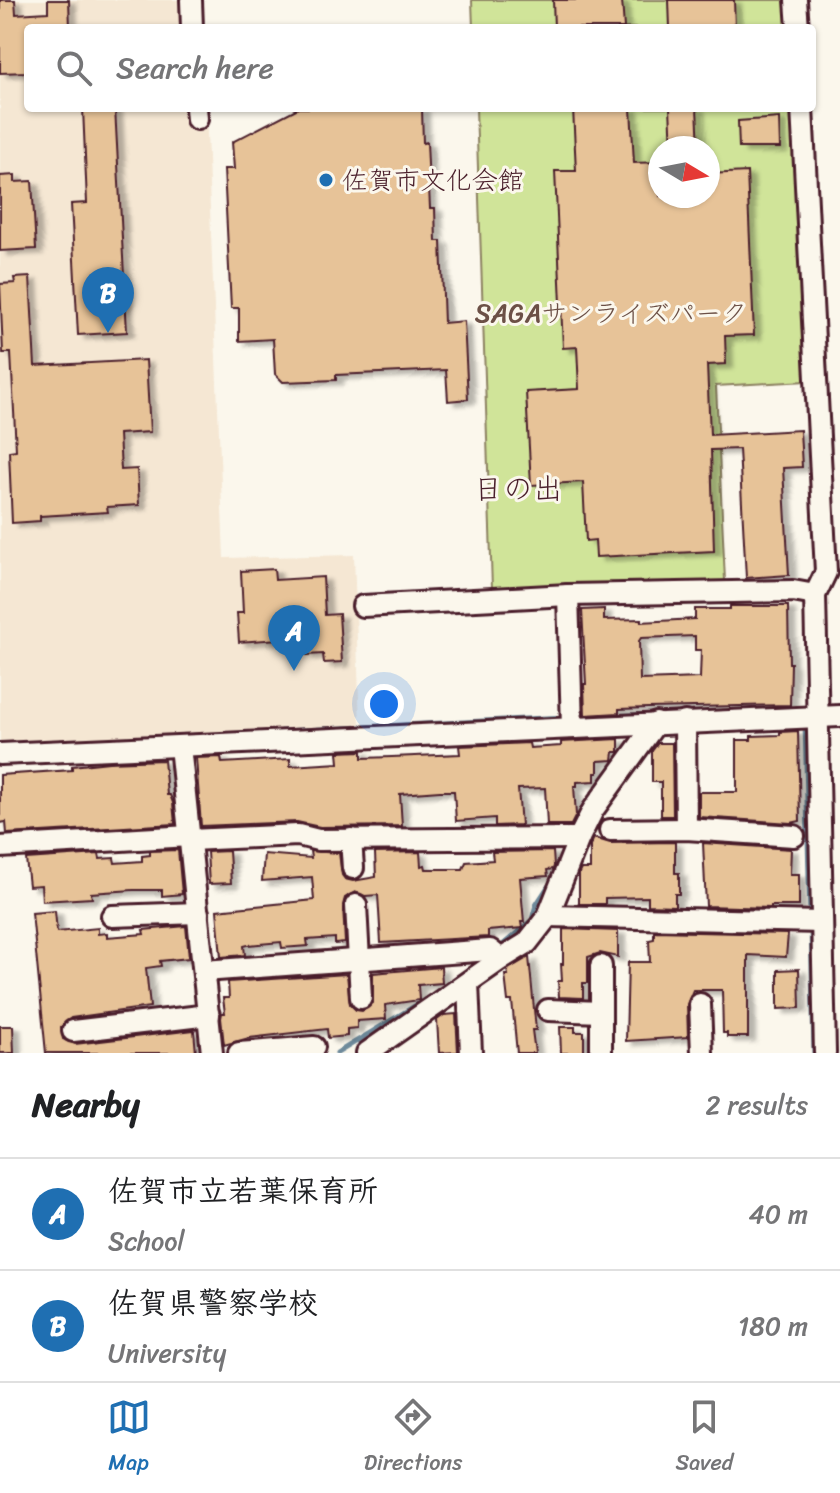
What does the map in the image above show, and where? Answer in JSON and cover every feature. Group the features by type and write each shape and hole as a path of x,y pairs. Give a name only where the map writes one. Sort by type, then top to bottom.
{"street":[{"path":"191,0 192,24"},
{"path":"796,0 798,24"},
{"path":"802,112 826,572 815,595 812,713 814,922 825,1053"},
{"path":"363,606 568,595 793,591 815,595"},
{"path":"568,595 572,721"},
{"path":"0,754 572,721 685,722 812,713 840,716"},
{"path":"685,722 686,829"},
{"path":"204,971 361,959 496,955 527,943 548,916 572,838 649,723"},
{"path":"180,746 212,1053"},
{"path":"610,830 686,829 794,836"},
{"path":"0,847 298,835 318,840 572,838"},
{"path":"351,839 353,868"},
{"path":"356,905 361,998"},
{"path":"112,916 198,913"},
{"path":"548,916 814,922"},
{"path":"367,1053 468,983 496,955"},
{"path":"601,966 601,1053"},
{"path":"468,983 471,1053"},
{"path":"700,1004 702,1053"},
{"path":"548,1010 601,1012"},
{"path":"73,1031 209,1015"},
{"path":"239,1053 314,1047"}],"shaded area":[{"path":"0,0 180,0 181,24 24,24 24,112 206,112 224,558 354,555 360,726 0,745"}],"green space":[{"path":"472,0 790,0 792,24 473,24"},
{"name":"SAGAサンライズパーク","path":"476,112 795,112 807,381 716,386 725,581 492,588"}],"building":[{"path":"0,0 15,0 16,14 48,12 48,0 69,0 70,24 24,24 24,72 0,73"},
{"path":"553,0 622,0 624,24 554,24"},
{"path":"669,0 734,0 735,24 670,24"},
{"path":"83,112 115,112 127,332 78,335 71,204 87,203"},
{"path":"290,112 422,112 423,143 427,142 430,208 435,208 436,241 441,241 444,323 464,321 468,399 448,401 446,370 336,375 336,380 283,382 275,374 273,339 239,341 239,308 231,308 224,169 234,169 232,142"},
{"path":"573,112 631,112 634,163 648,162 648,208 720,208 720,173 747,172 754,335 725,336 726,364 707,365 710,435 800,430 802,467 783,468 789,575 746,578 739,449 711,450 714,551 596,557 595,540 586,541 583,482 531,485 526,392 579,389 577,347 563,348 555,171 576,171"},
{"path":"670,112 697,112 698,136 671,136"},
{"path":"779,118 780,148 739,148 738,121"},
{"path":"15,175 15,182 32,181 36,249 0,251 0,176"},
{"path":"30,277 35,366 146,360 150,432 119,434 121,470 137,469 139,505 107,507 108,512 40,516 40,521 12,523 9,451 16,450 11,353 3,353 0,284 15,283 14,278"},
{"path":"274,569 275,580 323,577 325,615 339,614 342,662 324,663 323,654 307,655 306,637 239,642 237,613 243,613 241,571"},
{"path":"730,606 788,606 790,705 619,709 619,713 585,715 582,610 604,609 604,620 641,619 641,622 695,619 695,609 730,609","holes":["695,636 695,650 701,650 700,678 640,680 641,638"]},
{"path":"798,731 800,821 699,817 699,792 737,792 737,740"},
{"path":"619,739 619,752 614,752 613,760 598,761 595,781 577,782 574,786 576,815 571,825 547,825 545,788 518,789 521,825 495,826 495,818 456,821 454,791 440,791 400,794 402,826 320,827 297,822 201,826 196,758 221,757 222,763 290,759 290,766 339,763 338,752 362,751 362,758 460,754 459,746 529,743 530,748 561,746 561,742"},
{"path":"658,743 672,743 673,816 661,816 661,782 652,782 652,751"},
{"path":"164,760 167,795 173,803 175,824 7,834 6,822 0,823 0,775 72,770 72,766 109,762"},
{"path":"594,838 610,843 675,842 679,894 675,894 675,906 648,905 648,897 605,898 605,904 579,904 579,873 581,869 590,869 590,846"},
{"path":"703,843 791,849 790,874 799,874 799,906 706,906"},
{"path":"178,850 182,894 162,896 162,890 133,890 91,893 92,898 42,901 41,885 29,886 26,859 99,854 100,859 114,858 115,863 142,861 142,856 150,855 150,851"},
{"path":"229,851 231,883 209,884 207,852"},
{"path":"310,851 339,853 342,875 353,881 376,877 375,853 420,852 421,866 425,865 426,869 463,869 466,862 493,860 492,852 553,851 554,866 547,870 548,876 520,878 522,928 488,931 488,937 381,943 378,895 365,896 355,892 345,898 343,905 345,943 335,944 335,938 307,940 308,946 282,948 281,942 248,945 244,946 245,955 221,957 217,910 314,900 312,877 262,881 264,854 311,858"},
{"path":"55,911 57,932 98,928 98,934 107,933 107,937 186,926 189,958 160,961 161,966 146,968 150,1007 71,1018 61,1027 63,1039 75,1044 194,1030 196,1053 46,1053 32,913"},
{"path":"563,929 618,931 618,957 600,953 588,957 588,983 583,983 583,998 559,997"},
{"path":"654,931 788,934 786,957 748,955 748,1037 727,1037 727,1033 723,1033 722,990 693,990 687,1004 688,1037 626,1041 628,962 650,962 649,940 654,939"},
{"path":"529,957 536,1030 532,1030 535,1053 517,1053 512,1001 508,1001 505,975 508,975 507,970"},
{"path":"441,967 442,983 418,985 419,1000 385,1005 386,1019 357,1021 357,1028 347,1029 347,1036 328,1038 327,1029 249,1038 224,1045 221,1018 225,1013 223,998 229,998 228,982 347,974 350,1004 362,1011 373,1003 373,973"},
{"path":"799,969 800,1008 778,1009 778,970"},
{"path":"456,1014 458,1052 439,1053 437,1020 444,1015"},
{"path":"0,1026 13,1026 14,1053 0,1053"},
{"path":"560,1027 575,1027 575,1032 584,1032 584,1053 561,1053"}],"waterway":[{"path":"577,717 687,713"},
{"path":"282,731 567,717"},
{"path":"805,722 810,916"},
{"path":"497,950 532,920 536,905 551,882"},
{"path":"811,926 814,1053"},
{"path":"337,1053 433,995"}],"place":[{"name":"佐賀市文化会館","path":"326,180"},
{"name":"佐賀県警察学校","path":"108,333"},
{"name":"佐賀市立若葉保育所","path":"294,671"}],"district":[{"name":"日の出","path":"518,489"}]}
